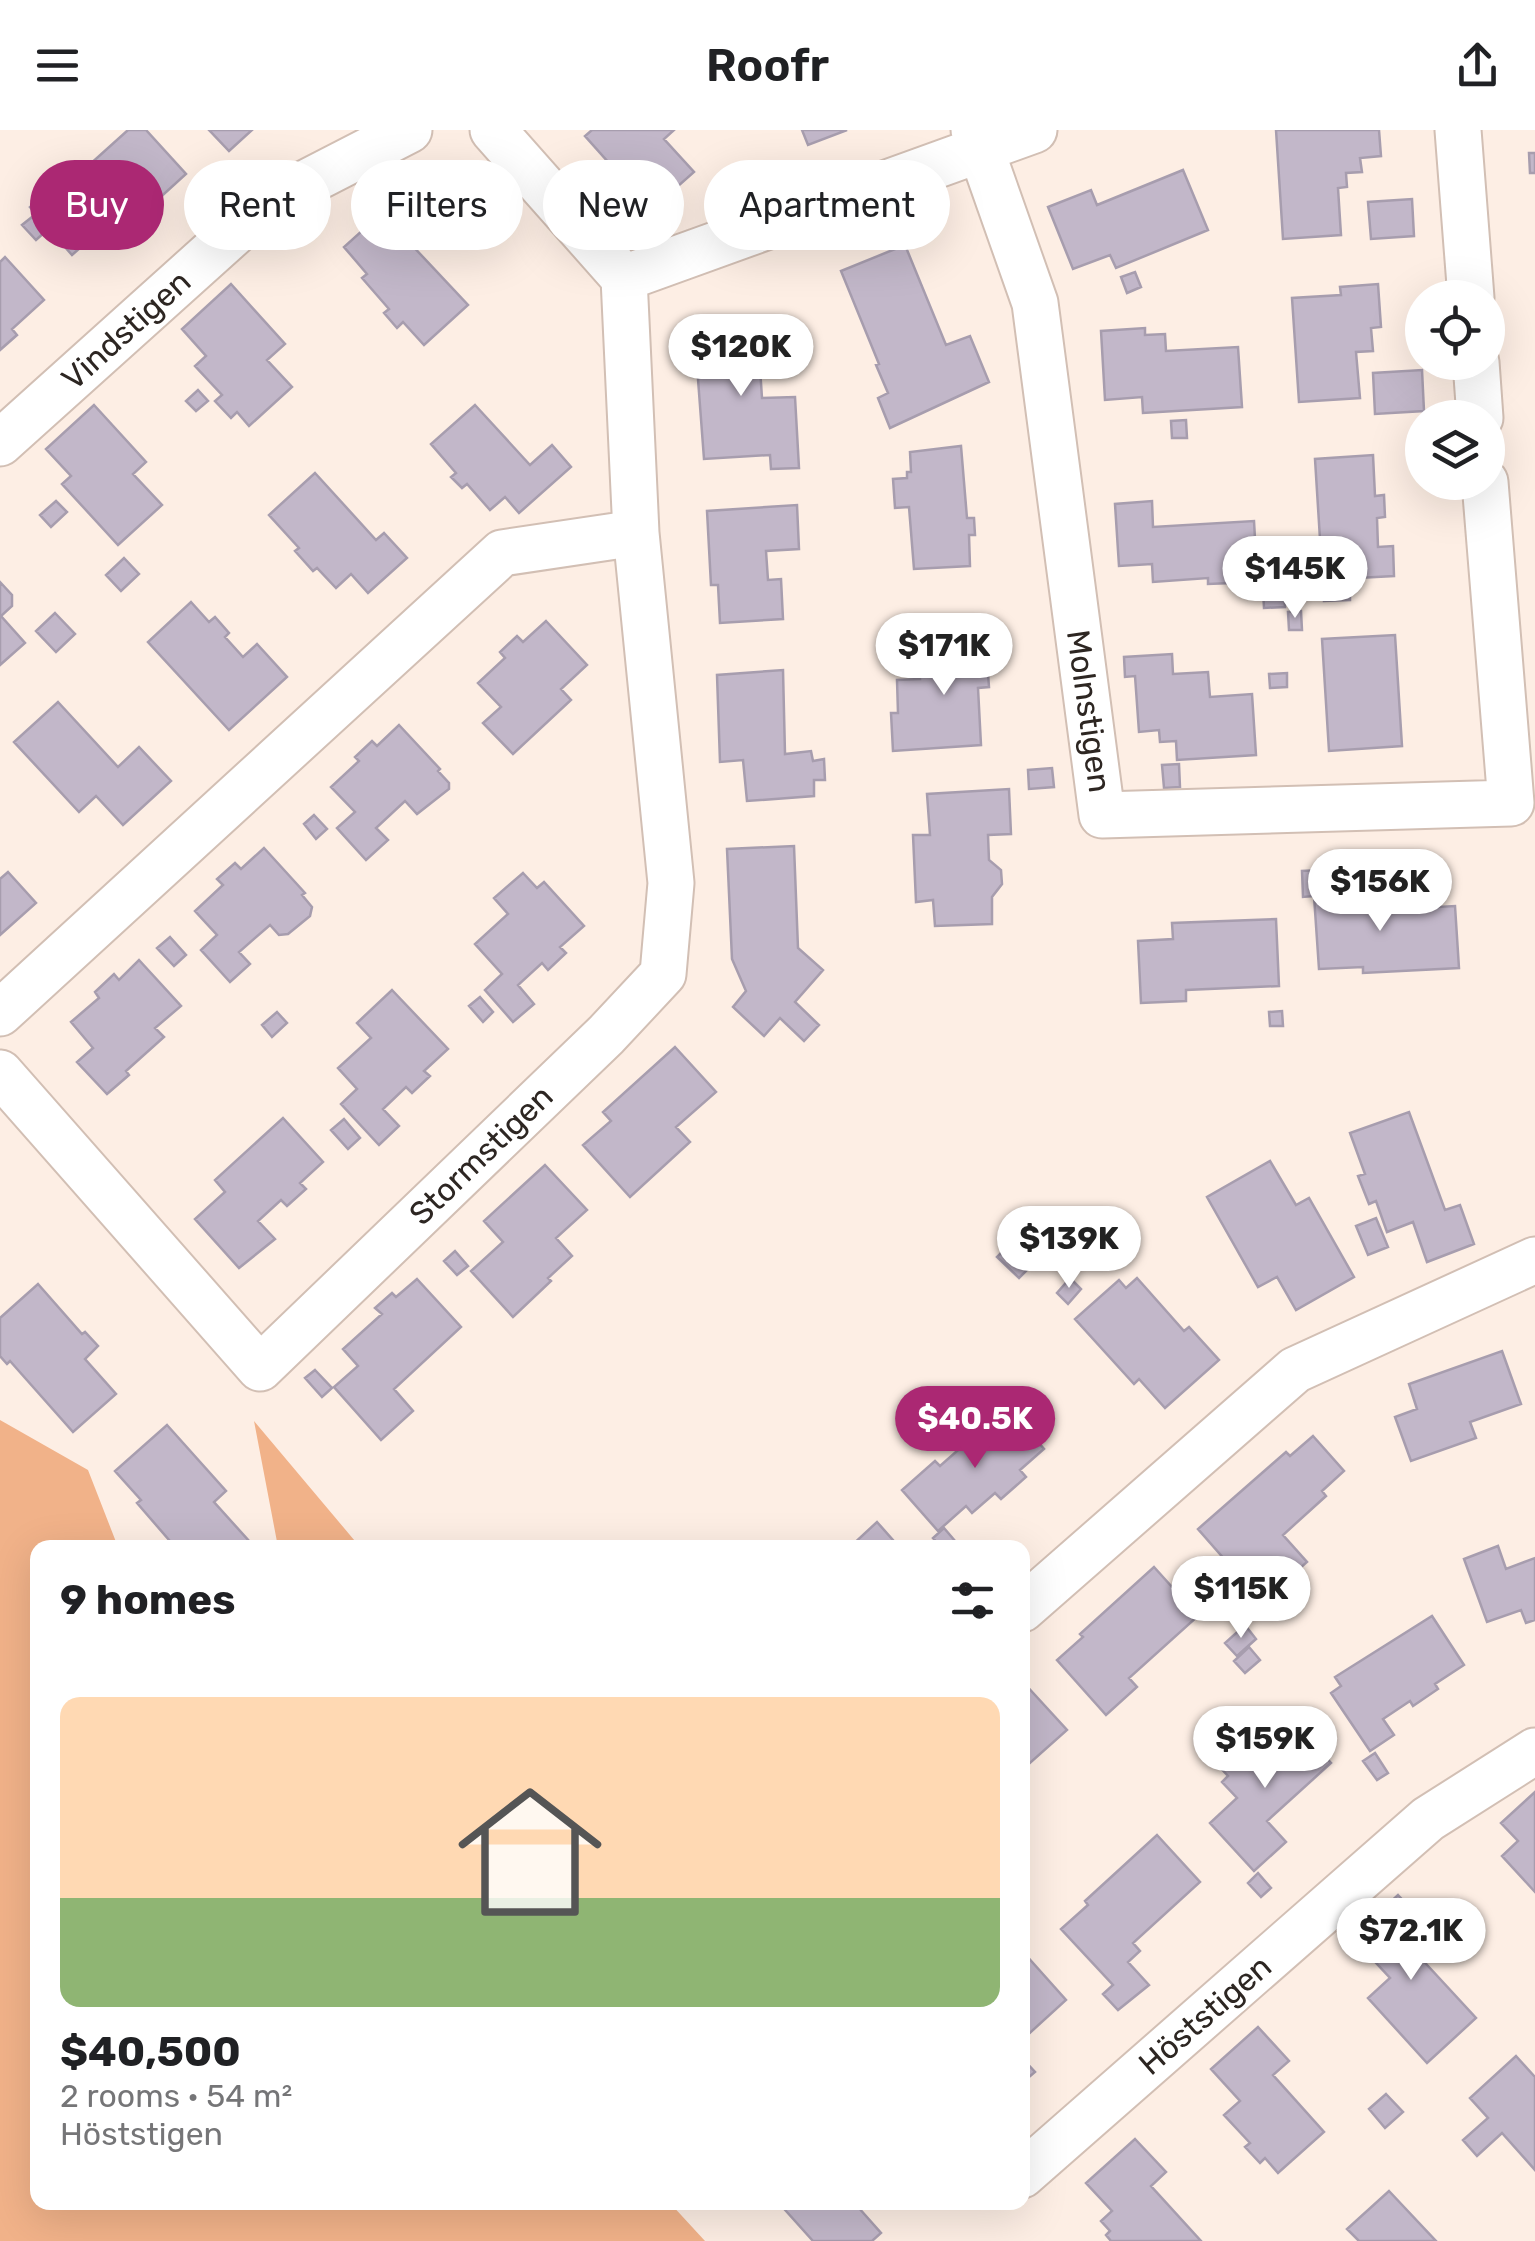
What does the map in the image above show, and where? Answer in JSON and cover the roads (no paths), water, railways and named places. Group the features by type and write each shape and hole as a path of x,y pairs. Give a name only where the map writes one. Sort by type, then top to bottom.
{"street":[{"name":"Vindstigen","path":"0,442 268,202 409,130"},
{"path":"492,130 624,278 977,140 1034,130"},
{"path":"1458,130 1470,280"},
{"name":"Molnstigen","path":"977,140 1034,303 1102,815 1510,803 1487,500"},
{"name":"Stormstigen","path":"0,1073 260,1368 606,1035 663,974 671,884 636,533 624,278"},
{"path":"0,1014 502,553 636,533"},
{"path":"1030,1602 1296,1370 1535,1260"},
{"name":"Höststigen","path":"1030,2168 1428,1819 1535,1751"}]}
